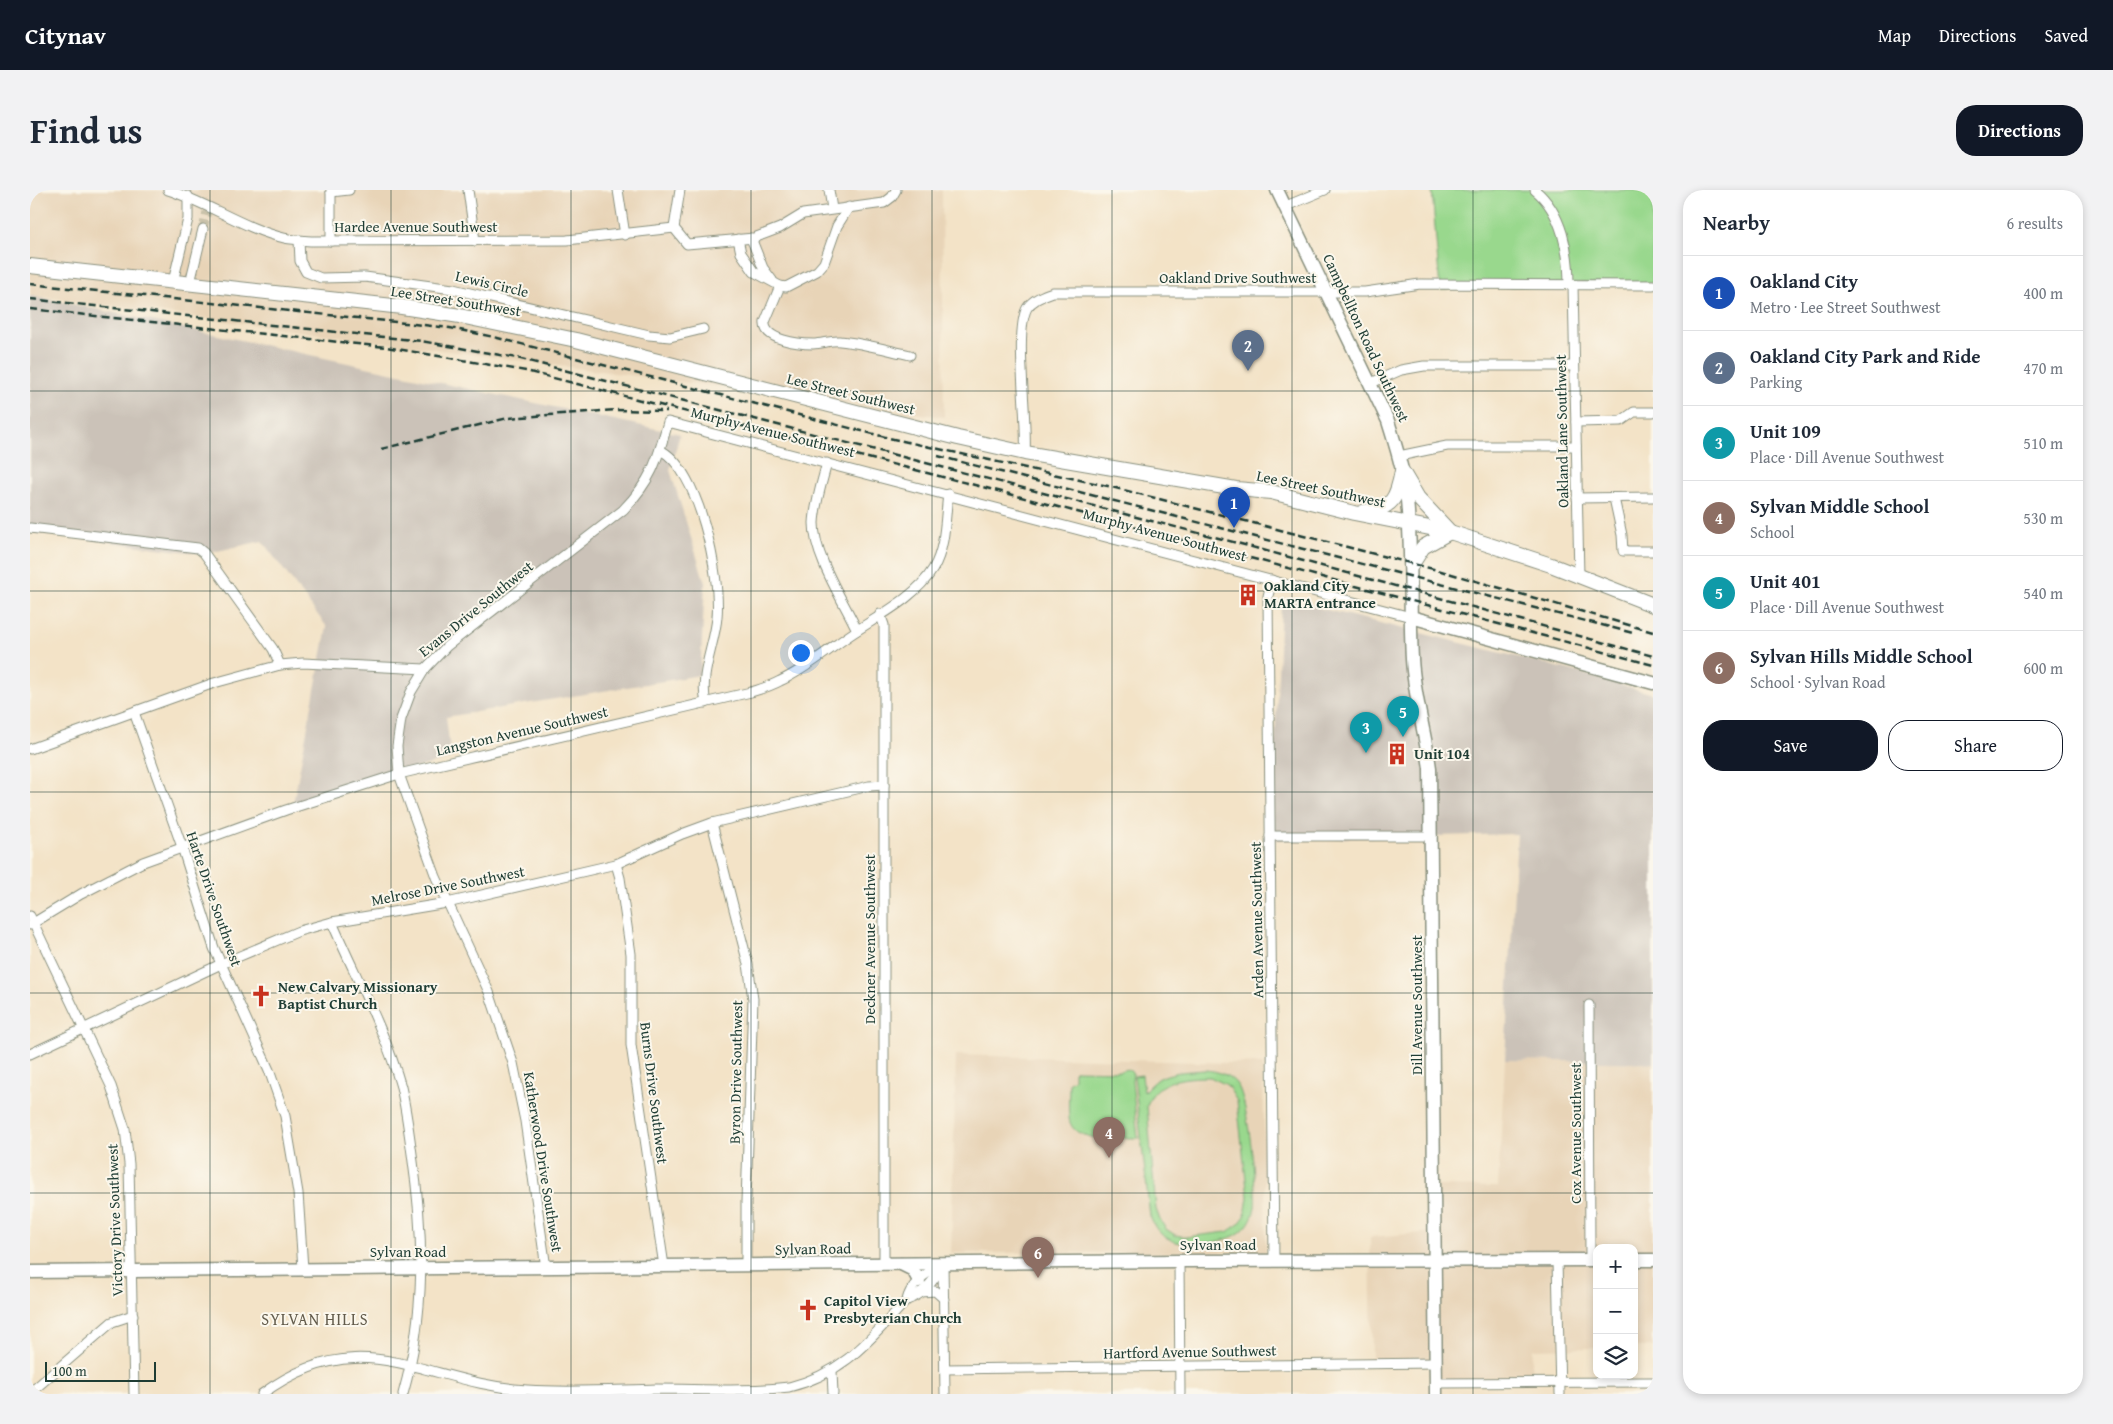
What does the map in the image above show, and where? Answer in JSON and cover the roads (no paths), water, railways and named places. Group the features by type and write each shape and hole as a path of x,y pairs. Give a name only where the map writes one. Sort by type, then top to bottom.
{"main road":[{"name":"Campbellton Road Southwest","path":"1277,190 1371,383 1388,421 1399,456 1409,524 1411,617"},
{"name":"Lee Street Southwest","path":"30,266 402,307 518,327 1025,453 1236,489 1271,492 1354,513 1450,532 1580,577 1653,606"},
{"path":"1354,513 1371,511 1389,505 1399,490 1402,471"},
{"path":"1402,471 1418,498 1450,532 1424,547 1411,566"},
{"name":"Murphy Avenue Southwest","path":"1411,617 1653,683"},
{"name":"Dill Avenue Southwest","path":"1411,617 1414,682 1430,768 1436,1388"},
{"name":"Sylvan Road","path":"30,1272 1179,1261 1593,1260"},
{"path":"1638,1260 1653,1260"},
{"path":"901,1264 914,1271 920,1287"}],"street":[{"name":"Hardee Avenue Southwest","path":"168,190 188,196 208,209 252,227 286,238 299,240 567,240 674,228"},
{"path":"331,241 331,191 349,190"},
{"path":"468,190 475,241"},
{"path":"618,190 625,235"},
{"path":"680,190 674,228 687,244 751,238 769,234 803,214 884,203 894,193"},
{"path":"829,190 832,209"},
{"path":"1286,206 1325,190"},
{"name":"Oakland Lane Southwest","path":"1535,190 1543,197 1566,243 1571,285 1580,577"},
{"path":"174,282 188,219 188,196"},
{"path":"738,239 742,253 750,267 760,276 786,287 817,270 824,263 838,226 849,207"},
{"path":"190,283 203,230"},
{"path":"751,238 763,268 780,286"},
{"name":"Lewis Circle","path":"299,240 300,261 306,272 321,278 365,277 453,289 649,335 670,336 703,329"},
{"name":"Oakland Drive Southwest","path":"1025,453 1027,432 1021,329 1028,306 1053,292 1365,292 1420,284 1653,285"},
{"path":"780,286 765,327 768,332 777,337 810,344 841,341 910,355"},
{"path":"1371,383 1401,370 1424,366 1574,366"},
{"path":"1576,422 1621,421 1634,412 1653,412"},
{"name":"Evans Drive Southwest","path":"30,749 214,683 280,665 303,663 426,669 447,646 623,510 647,482 660,450 668,422"},
{"name":"Murphy Avenue Southwest","path":"668,422 1411,617"},
{"path":"1399,456 1447,446 1576,446"},
{"path":"660,450 672,458 691,489 704,521 712,554 717,616 704,689 706,703"},
{"path":"827,463 815,511 816,537 821,556 857,630"},
{"name":"Langston Avenue Southwest","path":"31,922 110,878 182,847 286,810 399,774 706,703 751,692 779,682 918,587 934,567 942,545 948,494"},
{"path":"1577,498 1653,497"},
{"path":"1614,498 1622,535 1623,551 1653,550"},
{"path":"30,528 198,548 273,649 280,665"},
{"name":"Arden Avenue Southwest","path":"1272,580 1268,596 1274,1261"},
{"name":"Deckner Avenue Southwest","path":"880,614 884,625 884,1264"},
{"name":"Katherwood Drive Southwest","path":"426,669 411,692 401,719 397,746 399,774 447,903 489,992 513,1063 525,1121 546,1268"},
{"name":"Harte Drive Southwest","path":"134,712 221,964 269,1070 285,1116 298,1193 303,1269"},
{"name":"Melrose Drive Southwest","path":"30,1054 221,964 299,931 332,922 447,903 616,864 682,834 712,823 869,786 884,785"},
{"name":"Byron Drive Southwest","path":"712,823 748,964 753,999 746,1202 746,1266"},
{"path":"1270,836 1432,836"},
{"name":"Burns Drive Southwest","path":"616,864 620,878 631,954 630,1012 632,1045 664,1266"},
{"name":"Victory Drive Southwest","path":"31,922 111,1086 125,1129 129,1164 134,1394"},
{"path":"332,922 387,1047 400,1086 418,1195 420,1317 411,1365 403,1394"},
{"name":"Cox Avenue Southwest","path":"1589,1005 1594,1244"},
{"path":"1557,1260 1560,1394"},
{"path":"1179,1261 1180,1394"},
{"path":"262,1394 302,1369 328,1360 355,1357 383,1358 498,1391 720,1391 789,1387 810,1382 832,1371 855,1354 907,1300 909,1292 920,1287 929,1271 944,1264 946,1394"},
{"path":"920,1287 934,1291 944,1299"},
{"path":"30,1393 112,1322 122,1317 133,1315"},
{"name":"Hartford Avenue Southwest","path":"945,1369 1436,1363"},
{"path":"832,1371 833,1394"},
{"path":"1436,1388 1560,1383 1653,1382"}],"tunnel":[{"path":"203,229 207,212"}],"railway":[{"path":"30,284 450,328 494,337 889,438 1112,487 1441,571 1653,632"},
{"path":"30,299 421,341 517,358 1226,540 1653,656"},
{"path":"30,309 386,347 526,371 1002,492 1653,665"},
{"path":"381,449 508,418 616,410 667,411"},
{"path":"938,456 1633,633"}],"place":[{"name":"Oakland City Park and Ride","path":"1248,371"},
{"name":"Oakland City","path":"1234,528"},
{"name":"Oakland City MARTA entrance","path":"1248,595"},
{"name":"Unit 401","path":"1403,737"},
{"name":"Unit 109","path":"1366,753"},
{"name":"Unit 104","path":"1397,754"},
{"name":"New Calvary Missionary Baptist Church","path":"261,996"},
{"name":"Sylvan Middle School","path":"1109,1158"},
{"name":"Sylvan Hills Middle School","path":"1038,1278"},
{"name":"Capitol View Presbyterian Church","path":"808,1310"}],"district":[{"name":"SYLVAN HILLS","path":"315,1319"}]}
